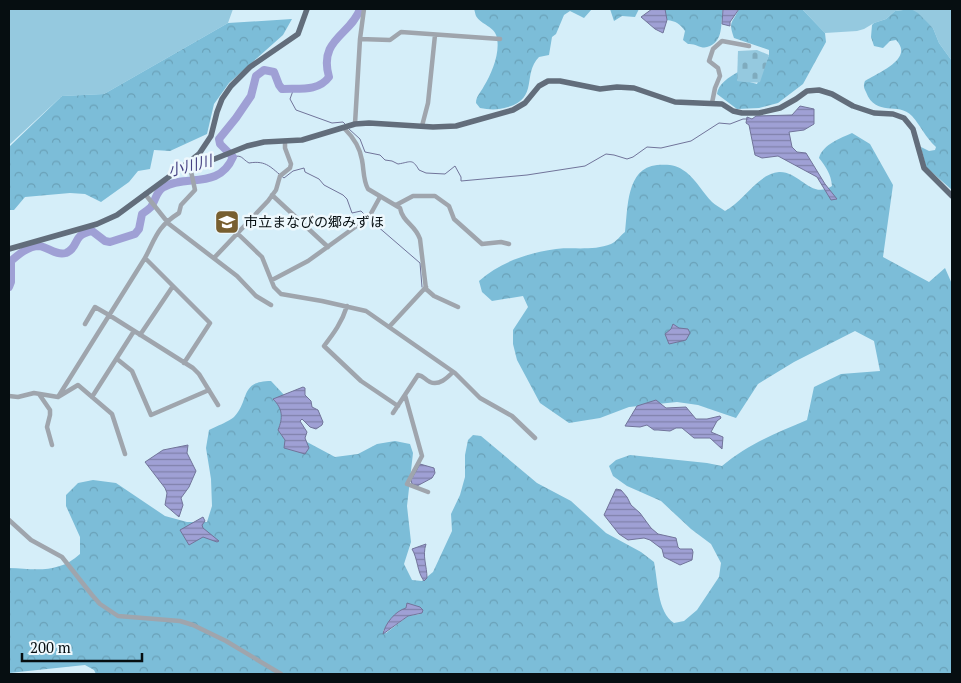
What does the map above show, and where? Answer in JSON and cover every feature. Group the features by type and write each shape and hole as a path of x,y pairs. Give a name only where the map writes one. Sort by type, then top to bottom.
{"main road":[{"path":"9,249 97,224 117,214 199,154 211,136 222,99 231,86 250,67 298,34 307,9"},
{"path":"189,162 202,164 225,154 264,142 308,139 350,126 369,123 456,126 514,110 525,103 539,86 548,81 591,88 634,88 675,102 712,102 722,104 742,114 759,113 780,108 796,100 807,90 819,90 853,106 874,113 893,114 904,118 913,129 924,168 952,196"}],"street":[{"path":"364,9 350,126 362,160 365,185 371,192 400,208 402,217 417,231 420,238 428,292 458,307"},
{"path":"360,39 390,40 401,32 500,40"},
{"path":"422,126 428,103 435,35"},
{"path":"712,102 720,76 718,68 708,61 713,49 722,42 749,46"},
{"path":"214,258 272,196 280,176 290,168 291,164 285,148 285,141"},
{"path":"58,397 145,258 153,238 166,221 179,213 181,205 196,190 189,162"},
{"path":"145,194 166,221 237,276 256,296 271,305"},
{"path":"272,196 328,247"},
{"path":"396,205 413,196 435,196 449,206 454,219 482,244 501,242 510,244"},
{"path":"272,280 308,261 369,217 380,197"},
{"path":"237,234 262,257 276,290 281,294 366,311 453,372 480,398 512,416 535,438"},
{"path":"145,258 210,323 184,363"},
{"path":"140,335 173,286"},
{"path":"389,327 426,287"},
{"path":"347,306 343,319 324,346 361,381 398,406"},
{"path":"85,324 95,307 109,315 199,374 218,406"},
{"path":"92,397 134,331"},
{"path":"117,359 132,370 151,415 209,390"},
{"path":"394,412 418,375 434,382 446,379 453,372"},
{"path":"9,396 18,397 34,393 58,397 78,385 112,414 125,454"},
{"path":"39,394 50,410 47,427 52,445"},
{"path":"405,394 422,456 407,484 428,492"},
{"path":"9,520 31,540 62,557 100,604 118,616 180,621 193,625 226,641 281,674"}],"green space":[{"path":"9,9 233,9 228,23 104,94 62,96 9,145"},
{"path":"474,9 592,9 584,18 570,11 564,15 556,34 552,37 549,55 539,57 534,64 524,98 508,107 487,109 480,108 476,101 495,63 498,44 494,31 478,19"},
{"path":"610,9 639,9 635,17 622,16 614,21"},
{"path":"664,9 723,9 721,31 717,41 707,47 688,44 683,40 685,31 678,23 667,20"},
{"path":"739,9 802,9 825,33 826,42 803,84 778,103 759,108 737,109 717,94 722,84 738,72 738,81 757,84 769,55 769,50 734,38 731,25"},
{"path":"802,9 909,9 895,11 886,19 857,31 825,33"},
{"path":"911,9 952,9 952,61 939,43 933,28"},
{"path":"911,9 918,13 933,28 939,43 952,61 952,190 926,167 921,147 929,151 935,150 936,147 912,116 900,110 875,105 870,100 864,87 865,81 892,65 901,53 901,47 896,40 890,41 883,48 874,46 871,37 872,25 886,19 895,11"},
{"path":"292,19 283,35 229,83 214,104 207,134 170,151 154,150 150,169 138,171 129,182 101,202 85,194 70,193 25,197 14,210 9,210 9,147 62,96 104,94 228,23"},
{"path":"757,50 769,55 760,82 737,81 738,51"},
{"path":"852,133 870,144 893,185 883,257 929,282 945,268 952,284 952,674 96,674 94,670 85,665 9,673 9,568 46,569 63,565 80,554 80,537 66,506 66,495 78,483 93,480 116,483 165,516 187,522 207,522 212,506 211,479 206,448 209,430 234,417 239,411 249,388 254,384 271,381 286,397 297,427 307,442 335,457 358,454 377,444 395,441 410,444 413,453 407,506 411,542 404,564 412,580 422,581 433,572 452,531 451,514 460,495 465,477 465,455 468,440 473,435 481,436 537,483 571,501 606,533 641,552 654,562 659,596 664,612 674,623 684,621 697,610 719,577 721,563 711,544 691,529 661,501 627,486 613,476 609,466 616,460 630,455 722,466 752,445 807,420 814,387 841,374 880,371 874,341 855,331 794,362 758,384 736,418 698,405 677,402 629,407 600,418 569,423 540,403 517,360 513,344 513,330 528,307 523,296 492,301 482,292 479,281 487,274 515,259 535,253 556,249 591,248 613,243 625,232 628,201 634,181 639,173 647,168 657,165 673,165 679,168 690,176 712,202 725,211 732,207 758,182 765,177 779,172 793,176 818,190 832,186 828,171 819,158 828,145","holes":["407,604 420,614 408,616 386,633 383,631 393,617 406,608"]}],"shaded area":[{"path":"652,9 665,9 667,20 663,33 641,17"},
{"path":"723,9 739,9 730,22 730,26 722,24"},
{"path":"800,106 814,109 814,124 804,130 789,132 792,147 797,152 806,153 825,184 837,199 831,200 817,177 778,156 762,158 755,155 749,125 746,123 747,117 752,119 756,116 792,115"},
{"path":"673,324 679,328 688,329 690,333 686,340 669,344 665,334 671,329"},
{"path":"303,387 305,388 305,395 311,401 312,407 318,410 323,422 316,429 310,427 302,419 300,421 307,432 305,438 309,448 305,454 284,448 285,440 278,430 281,422 280,410 273,399"},
{"path":"656,400 666,408 686,407 696,419 720,416 721,418 717,421 711,432 723,437 722,449 710,438 694,438 682,428 670,431 654,430 647,425 640,427 625,426 637,406"},
{"path":"188,445 187,453 196,471 189,487 181,498 183,505 179,517 165,505 167,493 165,488 145,462 163,450"},
{"path":"420,464 434,468 435,473 432,478 417,486 412,484 411,480"},
{"path":"616,489 621,490 631,505 658,534 676,538 680,549 692,549 692,560 680,565 664,557 662,549 650,540 644,538 628,540 619,534 604,515"},
{"path":"203,517 205,521 202,525 203,528 219,541 203,537 189,545 180,530"},
{"path":"426,544 427,578 424,581 412,549"},
{"path":"407,603 420,607 423,610 422,613 408,616 383,634 391,618 406,608"}],"waterway":[{"name":"小川川","path":"9,287 11,282 11,261 27,249 39,246 62,254 73,248 81,235 92,231 105,241 110,242 135,234 139,229 142,214 151,207 161,189 173,183 202,180 219,174 227,167 233,157 220,144 219,139 251,96 256,76 264,70 274,72 282,89 308,88 325,82 329,77 328,54 337,38 356,18 360,9"},
{"path":"294,88 290,99 296,110 332,123 343,122 345,124"},
{"path":"349,129 360,139 365,152 380,155 385,160 398,164 413,162 419,170 426,173 445,174 455,166 461,181 527,175 585,166 606,154 627,159 647,147 661,148 691,141 719,123 730,124 748,119"},
{"path":"233,157 240,157 249,163 265,164 284,178 293,171 304,168 305,172 343,195 347,199 352,213 361,211 366,216"},
{"path":"369,219 420,263 422,287"}],"place":[{"name":"市立まなびの郷みずほ","path":"227,222"}]}
